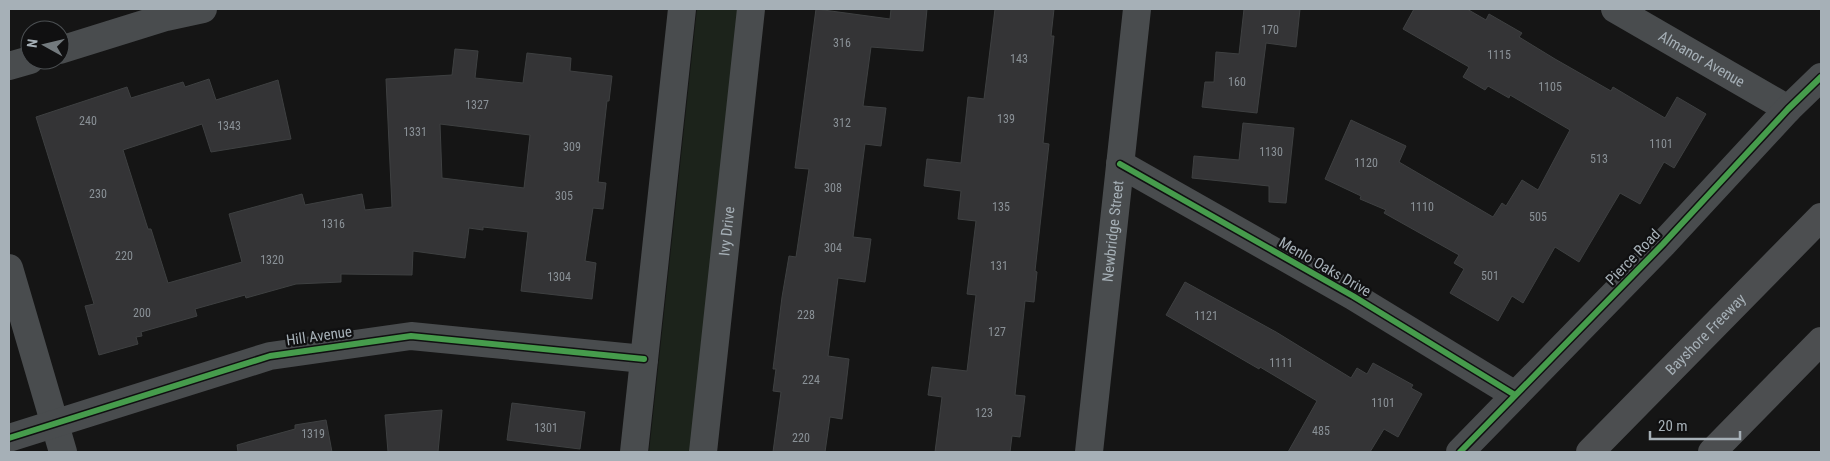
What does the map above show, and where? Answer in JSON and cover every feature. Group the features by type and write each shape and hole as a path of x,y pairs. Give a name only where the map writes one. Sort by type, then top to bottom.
{"highway":[{"name":"Bayshore Freeway","path":"1590,452 1821,217"},
{"path":"1712,452 1821,341"}],"street":[{"path":"70,47 166,17 203,9"},
{"path":"634,452 682,9"},
{"name":"Ivy Drive","path":"703,452 751,9"},
{"name":"Newbridge Street","path":"1089,452 1137,9"},
{"name":"Almanor Avenue","path":"1615,9 1788,109"},
{"name":"Pierce Road","path":"1460,452 1663,244 1788,109 1821,77"},
{"name":"Menlo Oaks Drive","path":"1120,164 1353,296 1515,395"},
{"path":"9,268 63,452"},
{"name":"Hill Avenue","path":"9,438 270,356 411,336 644,360"}],"shaded area":[{"path":"697,9 740,9 692,452 649,452"}],"building":[{"path":"816,9 890,19 891,9 927,9 923,51 871,47 863,106 886,108 881,146 865,144 853,237 871,239 865,282 838,278 828,356 849,359 842,419 830,417 825,452 773,452 781,392 773,391 776,369 773,369 782,297 789,256 796,257 809,169 795,168"},
{"path":"995,9 1054,9 1051,36 1054,36 1043,143 1049,144 1035,271 1037,272 1034,302 1025,301 1015,395 1025,396 1020,437 1012,436 1010,452 935,452 942,397 928,395 932,367 967,371 976,295 967,294 976,221 958,219 961,191 924,186 927,159 961,163 968,97 984,99"},
{"path":"1244,9 1300,9 1296,47 1266,43 1257,113 1202,107 1205,82 1214,82 1216,52 1239,54"},
{"path":"1414,9 1467,9 1486,20 1489,14 1522,33 1519,37 1555,59 1611,91 1613,87 1665,118 1677,97 1706,114 1674,168 1664,162 1640,204 1620,193 1579,262 1555,247 1523,303 1512,296 1498,321 1450,293 1464,269 1454,263 1459,255 1384,213 1386,210 1360,199 1361,196 1325,179 1351,120 1406,146 1399,162 1493,217 1502,203 1506,206 1522,180 1538,190 1570,130 1510,95 1509,98 1488,86 1485,90 1463,77 1469,67 1403,29"},
{"path":"455,49 478,51 475,78 523,83 527,53 571,58 570,71 612,76 609,101 607,101 598,182 606,183 603,209 593,208 585,261 596,263 592,299 521,291 528,232 483,227 483,230 469,228 465,258 413,251 412,275 341,274 341,282 296,284 246,298 245,295 195,309 197,316 141,332 142,336 136,337 138,344 99,355 85,306 94,304 36,117 127,87 131,98 183,82 185,87 209,79 216,100 278,80 291,139 211,152 202,124 123,150 148,229 151,229 168,283 242,262 229,214 302,194 305,205 362,194 365,210 392,207 386,79 452,75","holes":["440,124 530,135 524,188 442,178"]},
{"path":"1243,123 1294,128 1286,203 1269,202 1269,186 1192,178 1194,156 1239,160"},
{"path":"1185,282 1276,332 1351,378 1357,368 1367,374 1373,363 1413,385 1411,388 1422,394 1398,437 1384,429 1370,452 1288,452 1317,401 1166,315"},
{"path":"512,403 585,412 580,449 507,440"},
{"path":"442,410 438,452 388,452 385,415"},
{"path":"326,420 332,452 238,452 237,445 295,429 295,425"}],"cycle path":[{"path":"1460,452 1663,244 1788,109 1821,77"},
{"path":"1120,164 1353,296 1515,395"},
{"path":"9,438 270,356 411,336 644,359"}]}
